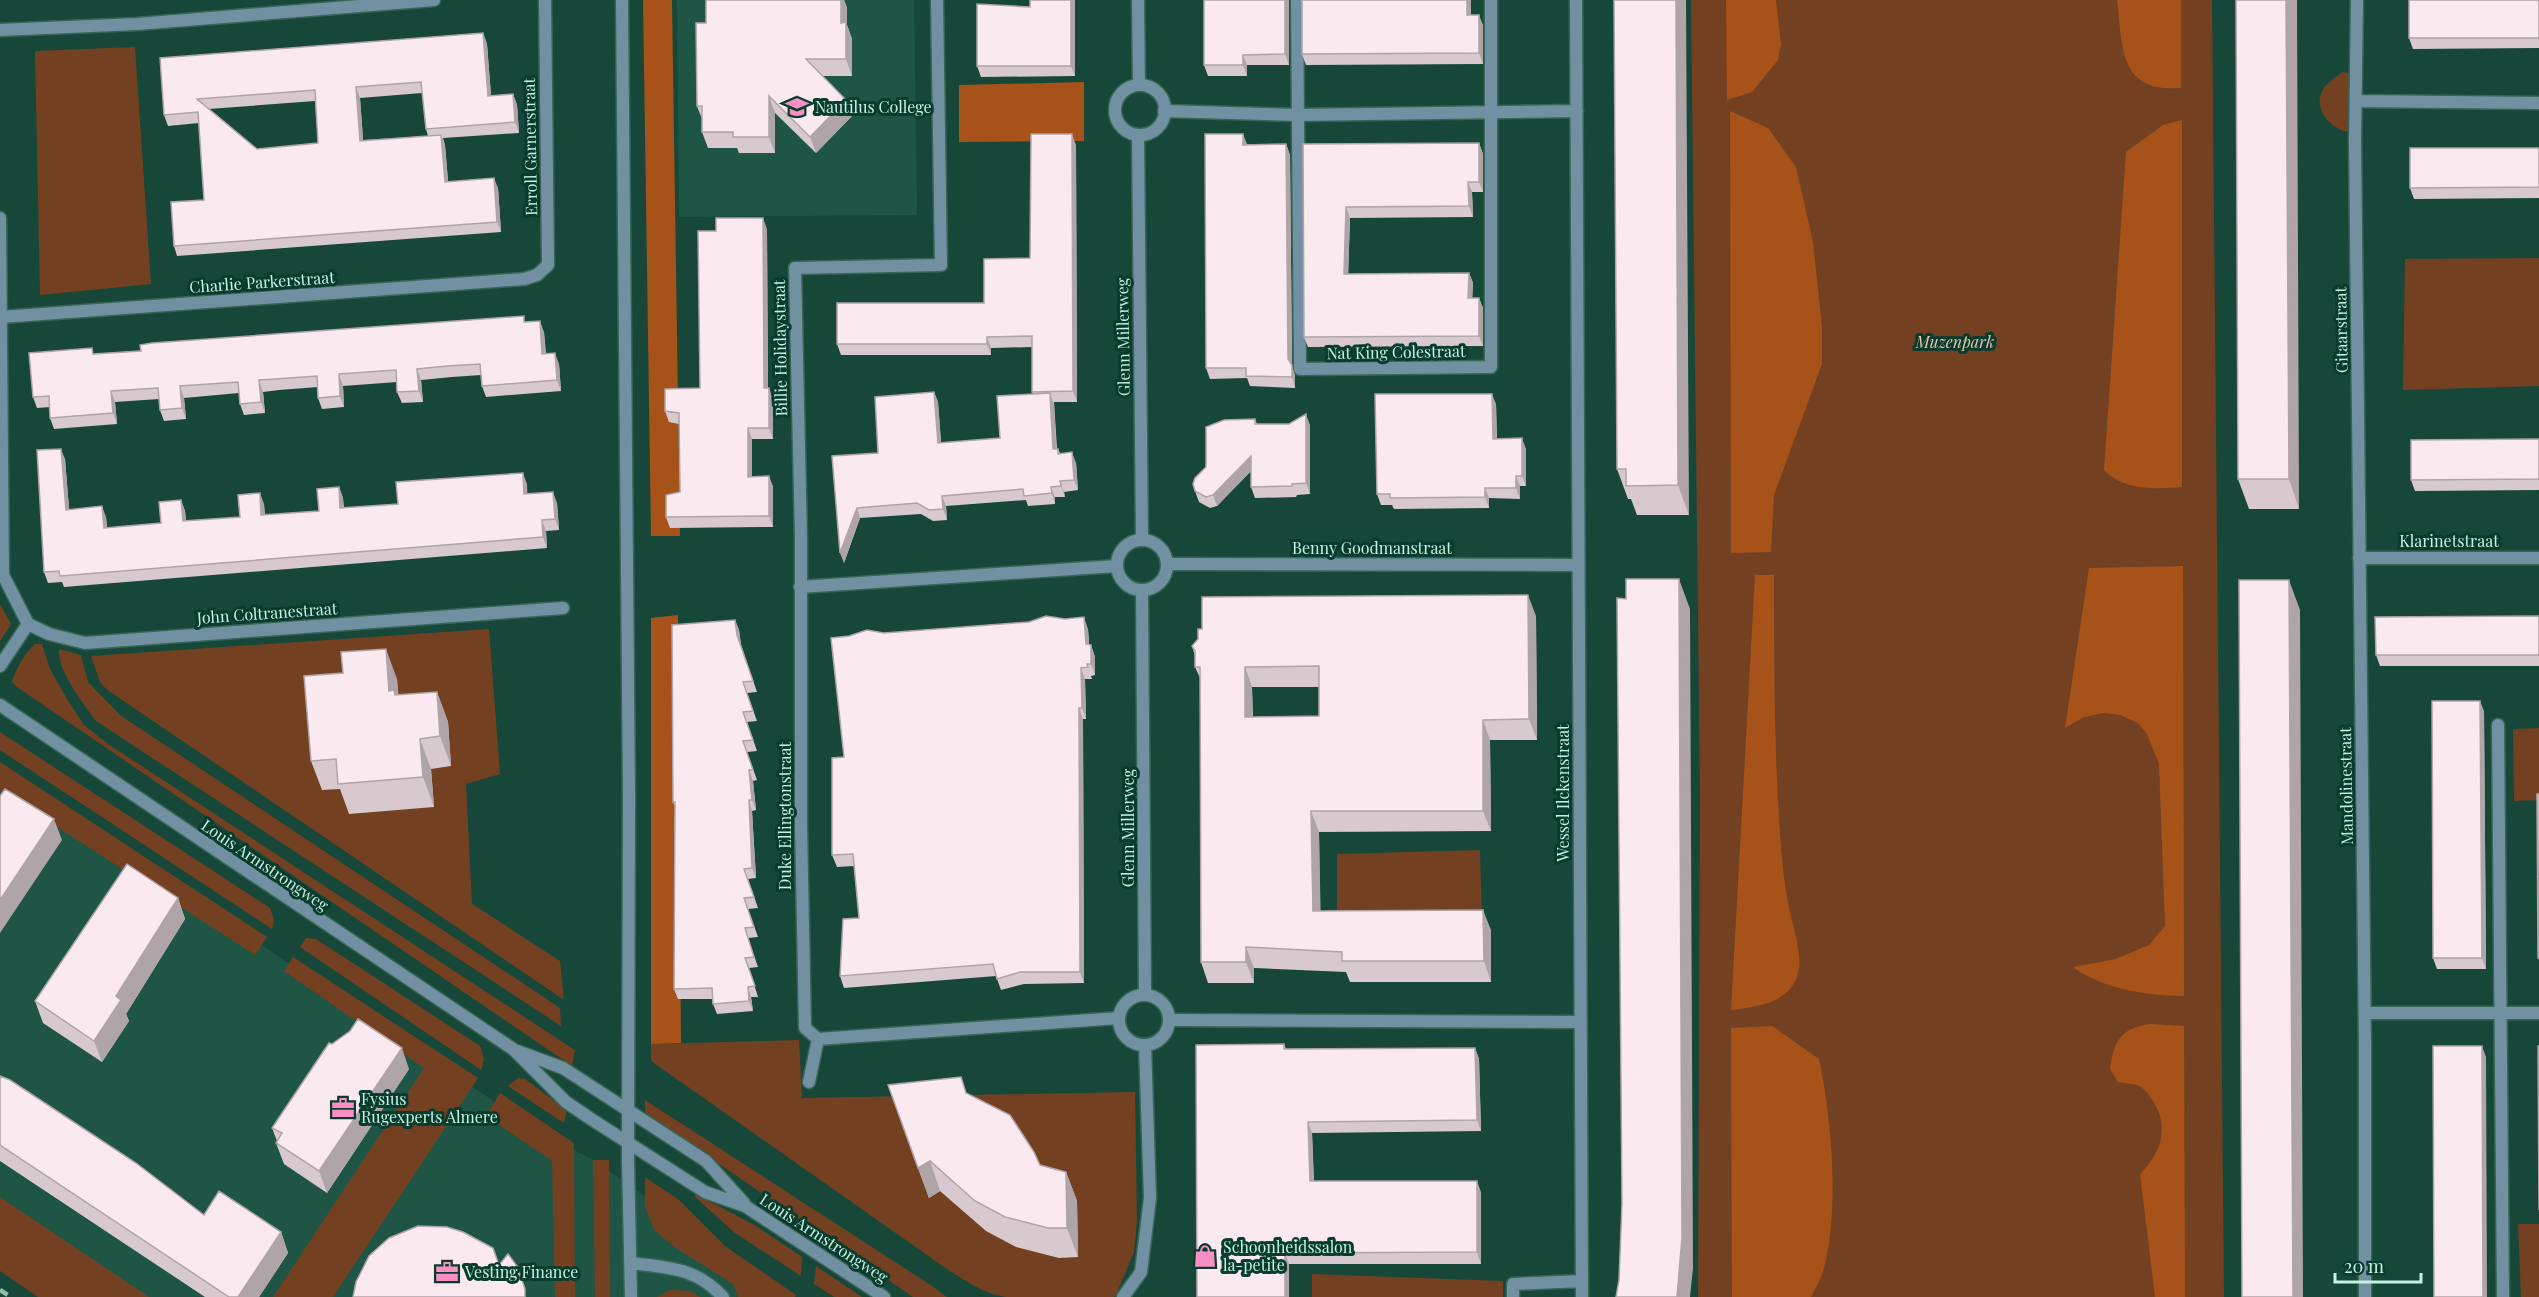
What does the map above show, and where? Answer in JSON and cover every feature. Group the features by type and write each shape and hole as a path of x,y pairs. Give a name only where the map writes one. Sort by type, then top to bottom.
{"street":[{"path":"0,30 137,24 434,0"},
{"name":"Erroll Garnerstraat","path":"524,279 537,275 548,265 545,0"},
{"path":"622,0 631,1297"},
{"name":"Billie Holidaystraat","path":"801,587 795,267 941,265 937,0"},
{"path":"1138,0 1139,85"},
{"name":"Nat King Colestraat","path":"1298,0 1300,369 1491,368 1491,0"},
{"path":"1576,0 1578,565"},
{"name":"Gitaarstraat","path":"2357,0 2355,142 2359,558"},
{"path":"1139,85 1157,92 1163,101 1164,111 1158,127 1149,133 1138,135 1128,132 1120,125 1114,111 1121,93 1129,87 1139,85"},
{"path":"2357,101 2539,103"},
{"path":"1164,111 1297,115 1577,111"},
{"name":"Glenn Millerweg","path":"1138,135 1142,540"},
{"path":"0,218 3,575 28,624 0,666"},
{"name":"Charlie Parkerstraat","path":"1,318 524,279"},
{"path":"1142,540 1159,547 1167,564 1165,575 1158,584 1142,590 1126,585 1117,566 1118,556 1124,548 1132,542 1142,540"},
{"name":"Klarinetstraat","path":"2359,558 2539,558"},
{"name":"Mandolinestraat","path":"2359,558 2365,1013 2365,1297"},
{"name":"Benny Goodmanstraat","path":"1167,564 1578,565"},
{"name":"Wessel Ilckenstraat","path":"1578,565 1582,1297"},
{"path":"801,587 1117,566"},
{"name":"Duke Ellingtonstraat","path":"801,587 805,1028 818,1040"},
{"name":"Glenn Millerweg","path":"1142,590 1145,995"},
{"name":"John Coltranestraat","path":"28,624 49,634 85,643 563,608"},
{"name":"Louis Armstrongweg","path":"0,705 513,1049 566,1102 705,1192 746,1206 884,1297"},
{"path":"2498,724 2503,1297"},
{"path":"1145,995 1162,1002 1169,1020 1162,1038 1145,1045 1132,1041 1125,1035 1119,1018 1122,1008 1130,999 1145,995"},
{"path":"2365,1013 2539,1013"},
{"path":"810,1082 818,1040 1119,1018"},
{"path":"1169,1020 1581,1022"},
{"path":"1123,1297 1141,1272 1150,1198 1145,1045"},
{"name":"Louis Armstrongweg","path":"513,1049 563,1068 706,1161 746,1206"},
{"path":"631,1263 687,1271 708,1281 723,1297"},
{"path":"1513,1297 1513,1284 1582,1281"}],"shaded area":[{"path":"643,0 672,0 680,536 651,536"},
{"name":"Nautilus College","path":"677,0 914,0 917,215 679,217"},
{"path":"1726,0 1776,0 1781,44 1778,60 1752,92 1727,100"},
{"path":"2117,0 2181,0 2181,88 2157,87 2144,82 2135,75 2124,52"},
{"path":"1084,82 1084,141 959,142 959,85"},
{"path":"1730,111 1768,128 1796,167 1813,242 1822,327 1822,364 1774,495 1771,552 1731,553"},
{"path":"2182,120 2182,487 2141,487 2121,482 2104,470 2126,152 2163,125"},
{"path":"2183,566 2184,996 2156,995 2126,990 2098,981 2073,967 2116,959 2149,945 2165,926 2159,764 2147,734 2138,723 2120,715 2104,713 2084,717 2065,728 2089,568"},
{"path":"1755,575 1774,575 1775,712 1781,848 1789,909 1800,962 1795,981 1782,996 1763,1004 1731,1010"},
{"path":"678,615 681,1043 651,1044 651,618"},
{"path":"0,770 537,1130 593,1160 792,1297 93,1297 0,1235"},
{"path":"2151,1024 2184,1026 2185,1297 2155,1297 2140,1174 2147,1167 2160,1143 2162,1125 2160,1116 2156,1106 2141,1087 2118,1082 2110,1069 2114,1050 2121,1037 2132,1029"},
{"path":"1772,1026 1819,1059 1828,1110 1832,1166 1833,1194 1828,1248 1823,1272 1811,1297 1732,1297 1731,1028"}],"green space":[{"name":"Muzenpark","path":"1691,0 2212,0 2224,1297 1698,1297 1700,794"},
{"path":"135,47 151,284 40,295 35,51"},
{"path":"2342,72 2348,73 2351,77 2351,132 2337,128 2330,123 2321,110 2320,96 2324,88"},
{"path":"2539,258 2539,386 2403,390 2405,259"},
{"path":"0,604 11,624 0,641"},
{"path":"489,629 500,774 466,784 472,904 560,961 564,1000 106,689 100,682 91,656"},
{"path":"35,644 42,644 50,669 84,725 108,744 575,1050 572,1066 17,687 12,682 16,671 24,656"},
{"path":"59,649 81,655 88,682 120,715 560,1008 561,1026 96,721 78,697 67,677 62,667"},
{"path":"2539,728 2539,800 2514,801 2513,729"},
{"path":"0,732 270,908 274,920 272,929 0,750"},
{"path":"0,762 267,937 255,955 0,790"},
{"path":"1480,850 1482,920 1337,921 1337,854"},
{"path":"306,938 316,939 480,1046 484,1059 481,1070 300,947"},
{"path":"293,957 478,1078 333,1297 273,1297 424,1068 284,971"},
{"path":"799,1040 802,1098 1135,1092 1137,1221 1134,1252 1116,1295 1114,1297 1006,1297 982,1290 944,1267 651,1061 651,1044"},
{"path":"518,1078 525,1079 567,1110 564,1123 508,1086"},
{"path":"500,1093 574,1143 575,1297 555,1297 552,1161 486,1116"},
{"path":"645,1100 947,1297 913,1297 645,1113"},
{"path":"593,1160 609,1160 610,1297 595,1297"},
{"path":"645,1177 678,1199 725,1246 796,1295 795,1297 738,1297 733,1284 676,1248 655,1231 645,1208"},
{"path":"696,1194 756,1226 802,1257 801,1276 735,1233 694,1196"},
{"path":"0,1197 149,1297 38,1297 0,1271"},
{"path":"2518,1224 2539,1224 2539,1297 2521,1297"},
{"path":"816,1266 862,1297 834,1297 814,1284"},
{"path":"1312,1274 1503,1281 1503,1297 1312,1297"},
{"path":"670,1290 691,1291 700,1297 657,1297"}],"building":[{"path":"706,0 841,0 841,23 846,22 846,59 806,59 846,100 810,137 769,96 769,137 733,137 733,132 702,132 702,106 697,106 696,23 706,23"},
{"path":"1030,0 1071,0 1071,66 977,66 977,4 1030,7"},
{"path":"1204,0 1285,0 1285,54 1243,55 1243,65 1204,65"},
{"path":"1302,0 1467,0 1467,15 1479,15 1479,53 1302,54"},
{"path":"1614,0 1676,0 1678,485 1626,486 1626,469 1617,469"},
{"path":"2236,0 2286,0 2289,479 2238,479"},
{"path":"2409,0 2539,0 2539,38 2409,38"},
{"path":"483,33 488,96 513,94 515,122 426,129 421,82 356,87 360,141 441,135 445,182 494,178 497,222 174,246 171,202 204,200 198,112 164,115 160,58","holes":["315,90 318,143 257,149 197,99"]},
{"path":"1031,134 1072,134 1073,391 1032,392 1032,336 987,337 987,344 837,344 837,303 984,303 984,259 1030,258"},
{"path":"1205,134 1243,134 1243,145 1286,144 1288,359 1292,365 1292,377 1246,376 1246,368 1206,368"},
{"path":"1479,143 1479,182 1468,182 1469,206 1346,207 1344,274 1469,273 1468,298 1479,298 1479,336 1304,337 1303,144"},
{"path":"2410,148 2539,148 2539,187 2410,188"},
{"path":"716,218 763,218 764,388 769,388 769,428 748,428 748,477 769,476 769,516 666,517 666,495 680,492 679,413 665,411 665,389 700,388 698,231 716,231"},
{"path":"524,316 524,322 540,321 542,354 555,353 557,380 482,386 480,364 447,366 417,369 419,391 397,392 396,370 339,374 340,396 318,398 317,376 259,380 261,402 240,404 238,382 180,386 182,408 160,410 158,388 111,391 113,413 50,418 49,396 33,397 29,353 92,348 93,354 141,351 140,345 152,343"},
{"path":"934,392 938,443 1000,438 997,396 1050,393 1053,449 1058,449 1058,454 1072,452 1074,480 1060,481 1061,486 1051,487 1052,493 1024,496 1023,489 942,496 943,509 929,510 917,503 857,508 840,553 832,456 878,453 875,397"},
{"path":"1375,394 1492,394 1493,439 1522,438 1522,476 1516,476 1516,488 1485,488 1485,497 1390,498 1390,494 1377,494"},
{"path":"1306,414 1306,483 1292,484 1292,486 1251,487 1251,456 1213,495 1206,497 1195,491 1193,484 1195,478 1206,467 1206,427 1224,420 1255,419 1255,424 1289,424"},
{"path":"2539,439 2539,479 2411,480 2411,440"},
{"path":"61,449 66,510 102,506 104,528 161,523 159,502 181,500 183,521 240,517 238,495 260,493 261,515 319,511 317,489 339,487 340,508 398,504 396,482 523,473 524,494 553,492 555,519 542,520 543,537 60,576 59,571 44,572 37,450"},
{"path":"1626,579 1679,579 1682,1238 1677,1297 1616,1297 1619,1280 1622,1204 1617,598 1626,599"},
{"path":"2239,580 2289,580 2293,1297 2242,1297"},
{"path":"1528,595 1529,719 1483,720 1483,811 1311,811 1313,911 1483,910 1484,961 1342,961 1342,952 1246,947 1246,962 1201,962 1200,667 1195,667 1195,651 1192,646 1198,639 1198,629 1202,629 1202,597","holes":["1319,666 1319,716 1245,717 1245,667"]},
{"path":"1046,616 1065,619 1084,617 1086,644 1091,645 1091,664 1081,668 1082,708 1079,708 1080,972 1020,972 997,979 993,964 840,976 843,919 859,918 853,854 832,855 832,758 844,757 831,638 849,636 867,630 884,633 1029,622"},
{"path":"2539,616 2539,655 2376,655 2375,617"},
{"path":"735,620 737,635 753,681 743,682 753,711 743,712 753,740 743,741 753,770 749,770 752,800 749,800 752,868 744,869 754,897 744,898 754,927 745,928 754,957 745,958 755,986 748,987 749,1001 713,1004 712,988 674,989 675,802 673,802 672,625"},
{"path":"386,649 389,691 394,690 395,695 437,692 440,736 420,739 423,777 338,784 336,759 311,761 304,676 343,673 341,652"},
{"path":"2432,701 2480,701 2482,958 2433,958"},
{"path":"5,789 54,819 0,900 0,796"},
{"path":"2537,794 2539,794 2539,958 2538,958"},
{"path":"127,864 178,898 116,996 121,1000 94,1041 35,1001"},
{"path":"358,1019 402,1048 319,1171 276,1143 282,1133 272,1128 329,1043 332,1044 350,1031"},
{"path":"1284,1044 1284,1049 1475,1048 1477,1120 1308,1122 1310,1181 1477,1181 1477,1252 1285,1253 1285,1297 1197,1297 1196,1045"},
{"path":"2433,1046 2482,1046 2483,1297 2434,1297"},
{"path":"2538,1046 2539,1046 2539,1210"},
{"path":"0,1076 10,1080 136,1163 204,1215 219,1191 281,1232 238,1297 229,1297 0,1145"},
{"path":"961,1077 966,1093 1010,1115 1040,1165 1066,1172 1067,1228 1048,1228 1005,1217 975,1201 930,1161 918,1168 888,1085"},
{"name":"Vesting Finance","path":"418,1226 447,1227 463,1232 493,1248 499,1265 508,1254 517,1266 525,1289 525,1297 353,1297 356,1282 369,1256 389,1238"}],"railway":[{"path":"0,1290 11,1297"}],"place":[{"name":"Nautilus College","path":"797,107"},
{"name":"Fysius Rugexperts Almere","path":"343,1108"},
{"name":"Schoonheidssalon la-petite","path":"1205,1256"},
{"name":"Vesting Finance","path":"447,1272"}]}
